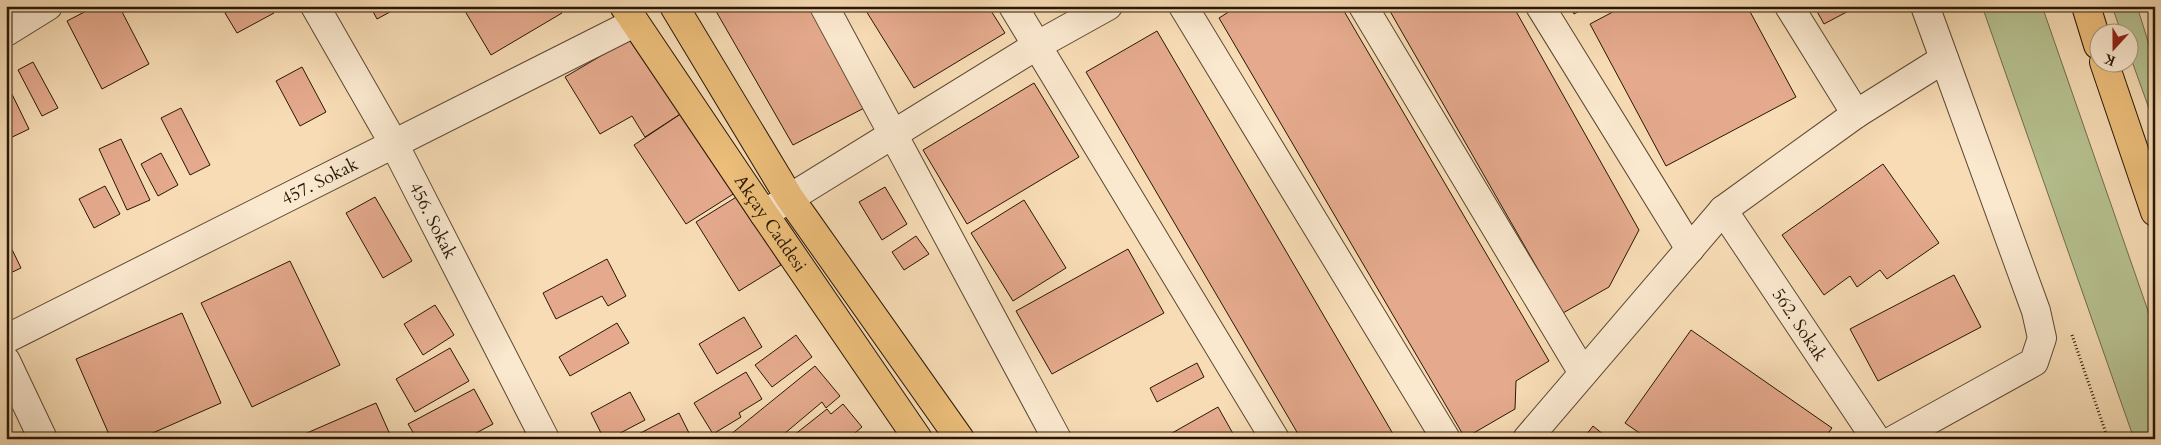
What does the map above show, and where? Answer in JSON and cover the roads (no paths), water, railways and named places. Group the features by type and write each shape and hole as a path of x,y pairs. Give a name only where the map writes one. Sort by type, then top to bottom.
{"main road":[{"name":"Akçay Caddesi","path":"674,6 789,197 960,439"},
{"path":"2086,6 2091,22"},
{"name":"Akçay Caddesi","path":"629,15 918,439"},
{"path":"2107,72 2155,212"}],"street":[{"path":"6,32 48,6"},
{"name":"456. Sokak","path":"316,6 394,144 545,439"},
{"path":"824,6 1057,439"},
{"path":"1013,6 1275,439"},
{"path":"764,214 1036,46 1108,6"},
{"path":"1183,6 1446,439"},
{"path":"1363,6 1583,373"},
{"path":"1540,6 1690,249"},
{"path":"1789,6 1856,114"},
{"path":"1895,439 2034,362 2042,338 2036,311 1925,6"},
{"name":"457. Sokak","path":"6,340 394,144 629,15"},
{"path":"1527,439 1723,210 1856,114 1944,59"},
{"name":"562. Sokak","path":"1723,210 1876,439"},
{"path":"6,361 43,439"}]}
